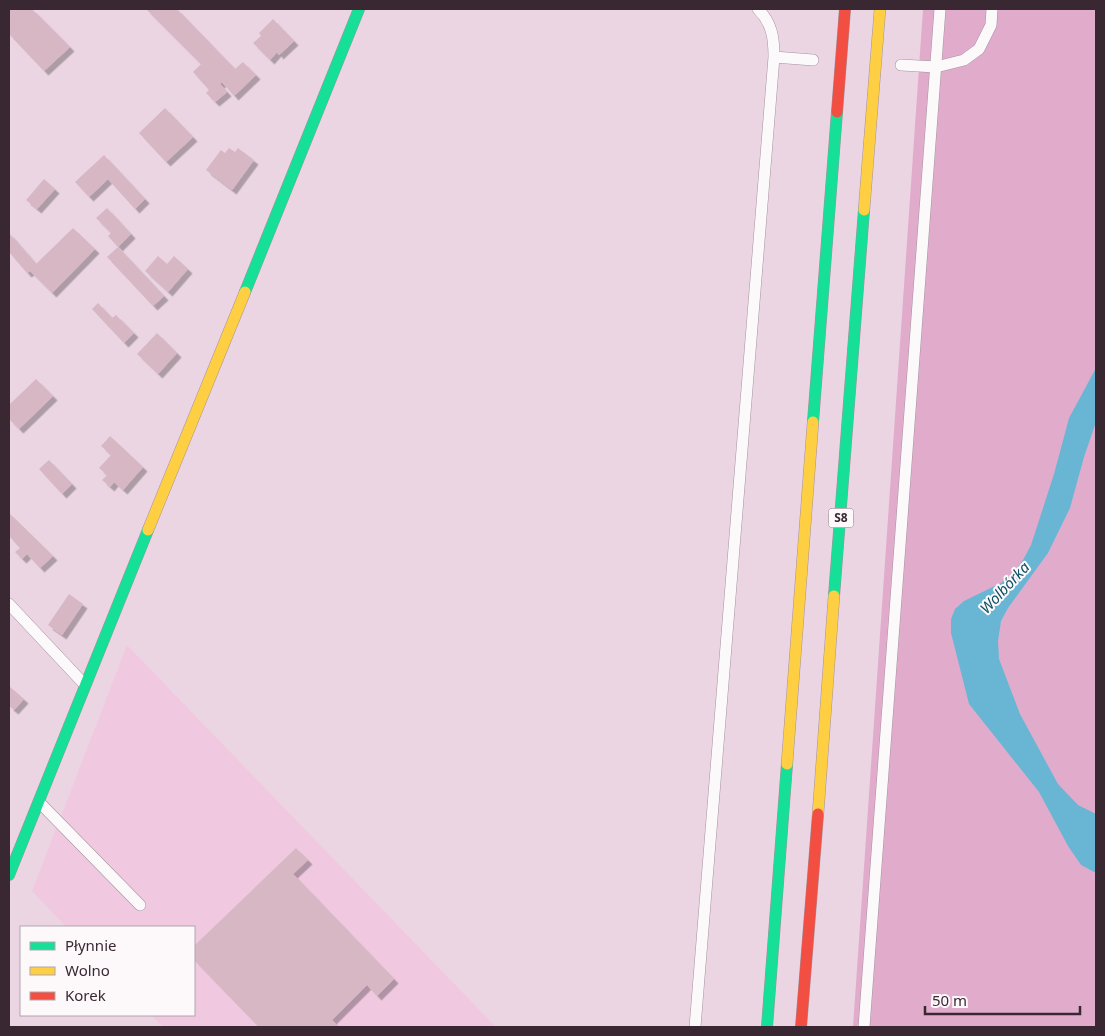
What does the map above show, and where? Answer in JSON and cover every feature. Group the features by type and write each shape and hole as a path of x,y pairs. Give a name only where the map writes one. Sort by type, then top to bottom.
{"main road":[{"path":"9,875 359,9"},
{"path":"767,1027 845,9"},
{"name":"S8","path":"801,1027 880,9"}],"lane":[{"path":"695,1027 774,57 774,36 763,14 758,9"},
{"path":"864,1027 940,9"},
{"path":"901,65 936,67 964,60 978,49 992,24 992,9"},
{"path":"774,57 813,60"},
{"path":"9,604 85,684"},
{"path":"38,801 140,905"}],"shaded area":[{"path":"923,9 1096,9 1096,1027 853,1027"},
{"path":"127,645 496,1027 163,1027 152,1016 195,1016 195,926 65,926 32,891"}],"water":[{"name":"Wolbórka","path":"1096,368 1096,422 1070,508 1048,553 1008,608 1001,621 998,641 999,659 1020,714 1058,784 1078,805 1096,814 1096,873 1081,865 1068,846 1039,792 969,704 951,633 951,619 955,609 964,601 1001,583 1012,574 1023,560 1031,545 1054,474 1069,418"}],"building":[{"path":"9,9 32,9 70,47 44,71 9,34"},
{"path":"146,9 177,9 235,69 243,62 256,75 234,96 222,82 220,84 227,92 215,102 206,93 209,90 193,72 201,64"},
{"path":"273,19 294,41 279,55 277,52 270,60 253,43 261,36 259,33"},
{"path":"165,108 193,137 166,162 139,133"},
{"path":"229,148 235,152 238,148 254,160 232,190 206,170 221,150 225,153"},
{"path":"104,155 145,199 135,209 108,179 89,197 75,182"},
{"path":"44,179 55,189 37,209 26,200"},
{"path":"107,208 131,234 118,247 108,236 111,233 96,218"},
{"path":"73,228 95,249 52,293 30,271 27,273 9,252 9,233 36,264"},
{"path":"118,247 164,296 153,306 107,257"},
{"path":"158,256 167,264 174,256 188,269 168,292 145,271"},
{"path":"98,303 112,318 116,315 134,333 124,343 92,309"},
{"path":"157,333 177,353 158,374 137,354"},
{"path":"36,379 53,396 19,429 9,419 9,405"},
{"path":"110,436 143,467 123,490 114,482 110,487 102,480 107,475 99,468 111,455 101,446"},
{"path":"49,460 72,484 62,494 39,469"},
{"path":"9,513 53,556 40,568 27,554 22,559 15,552 20,548 9,536"},
{"path":"69,594 83,604 62,635 48,625"},
{"path":"9,686 24,699 14,710 9,706"},
{"path":"296,848 308,860 293,874 394,979 377,996 367,985 332,1020 339,1027 259,1027 195,961 195,945"}],"traffic: fast":[{"path":"245,292 359,9"},
{"path":"813,422 837,112"},
{"path":"834,596 864,210"},
{"path":"9,875 148,530"},
{"path":"767,1027 787,764"}],"traffic: slow":[{"path":"864,210 880,9"},
{"path":"148,530 245,292"},
{"path":"787,764 813,422"},
{"path":"818,814 834,596"}],"traffic: jam":[{"path":"837,112 845,9"},
{"path":"801,1027 818,814"}]}
